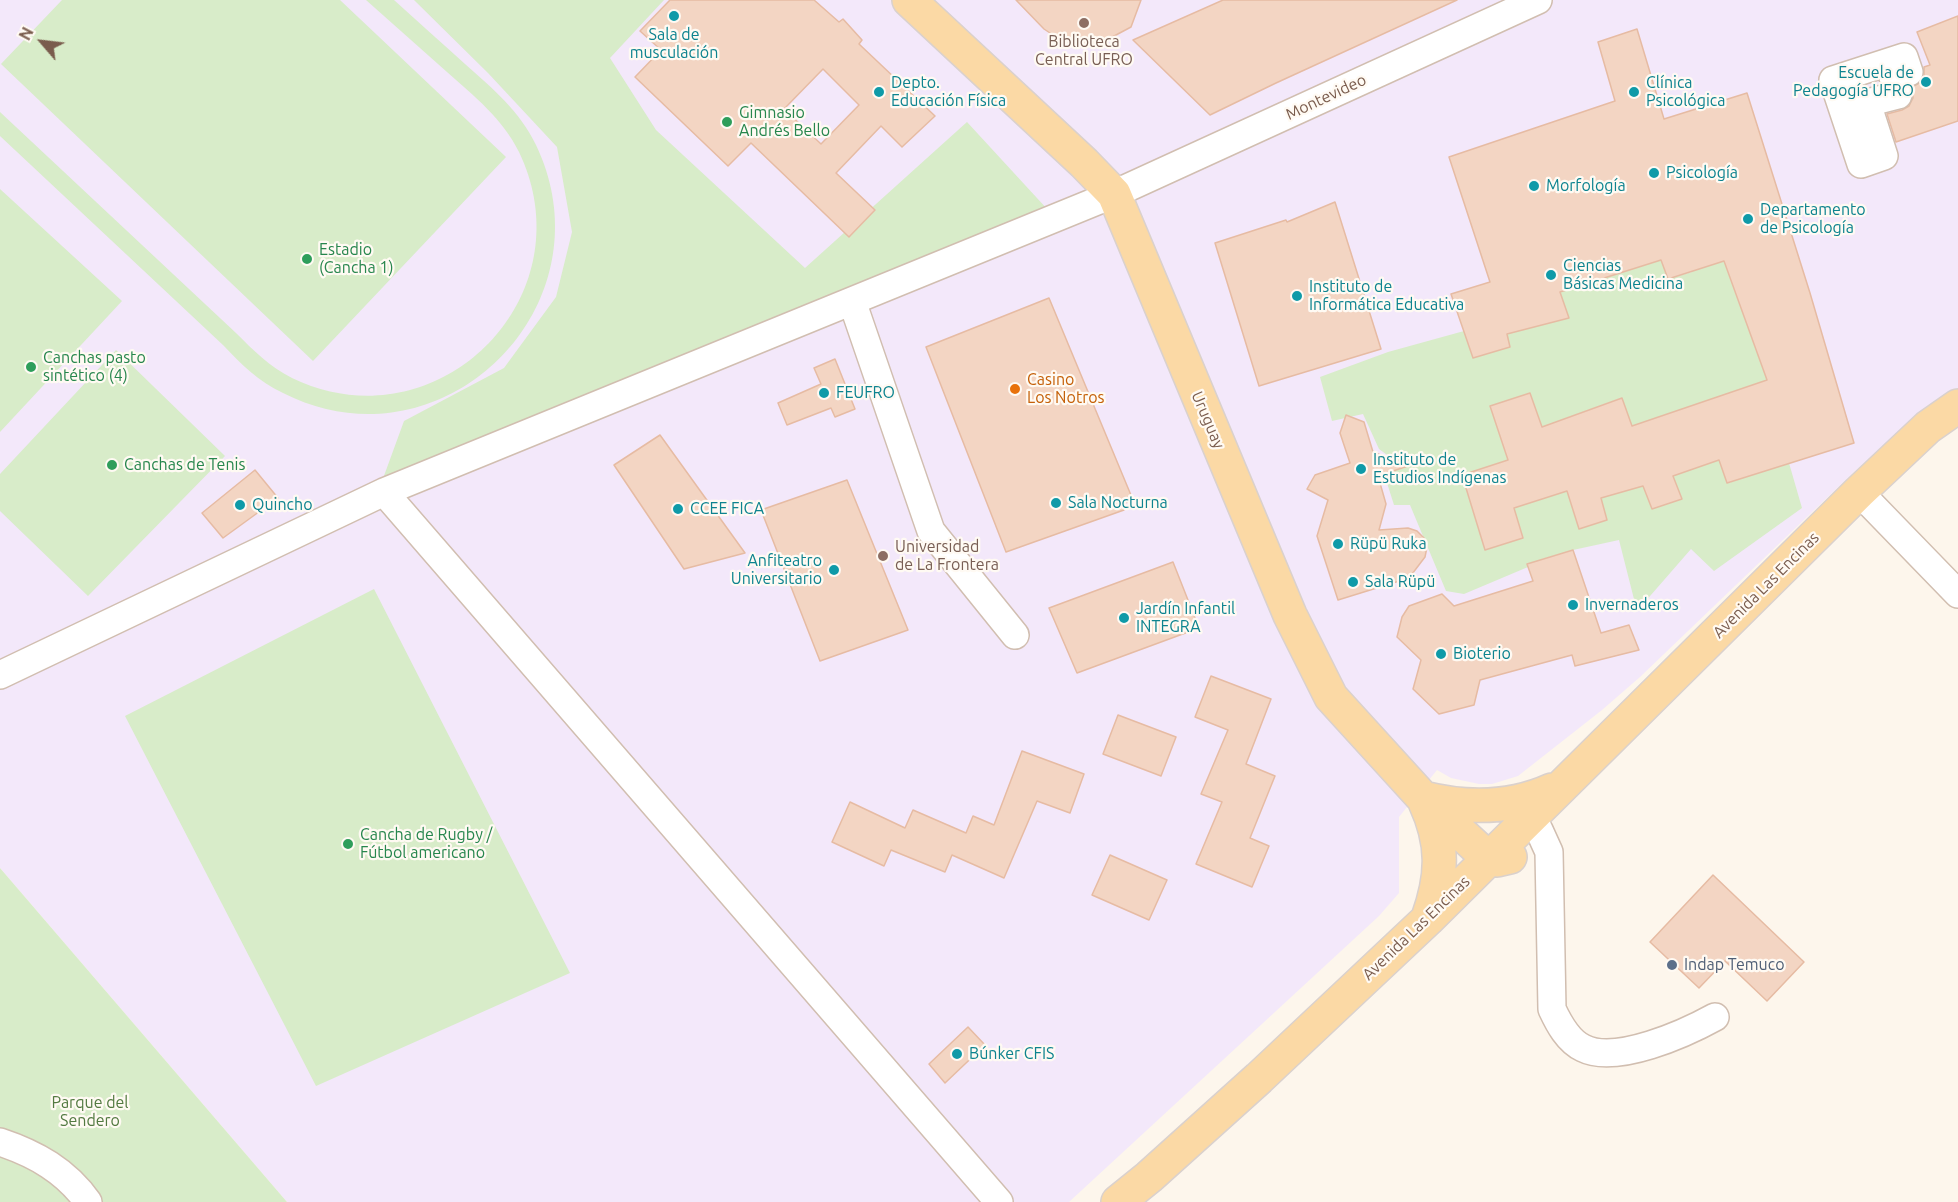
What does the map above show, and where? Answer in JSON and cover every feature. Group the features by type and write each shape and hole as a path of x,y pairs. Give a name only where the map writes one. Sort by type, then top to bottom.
{"main road":[{"name":"Uruguay","path":"909,0 1084,163 1114,194 1290,615 1331,697 1423,798 1496,865"},
{"name":"Avenida Las Encinas","path":"1357,985 1389,972 1416,954 1496,865 1570,777 1859,492 1928,427 1958,406"},
{"path":"1423,798 1472,807 1497,806 1541,795 1570,777"},
{"name":"Avenida Las Encinas","path":"1118,1202 1143,1189 1428,919 1539,830 1564,800 1570,777"},
{"path":"1423,798 1438,839 1440,861 1439,881 1428,919"}],"street":[{"name":"Montevideo","path":"0,675 384,492 1114,194 1538,0"},
{"path":"852,301 931,531 1015,635"},
{"path":"384,492 999,1202"},
{"path":"1859,492 1958,594"},
{"path":"1539,830 1549,852 1552,1009 1571,1040 1582,1048 1599,1053 1637,1049 1691,1031 1715,1017"},
{"path":"0,1142 23,1150 46,1162 64,1175 88,1202"}],"shaded area":[{"name":"Universidad de La Frontera","path":"0,0 1958,0 1958,389 1922,410 1856,470 1640,677 1518,776 1492,784 1479,784 1451,778 1437,770 1399,817 1399,893 1379,916 1069,1202 287,1202 0,868"}],"green space":[{"name":"Estadio (Cancha 1)","path":"62,0 340,0 506,157 313,361 1,64"},
{"path":"366,0 394,0 495,91 522,121 536,145 554,205 551,263 532,316 498,360 454,393 401,411 343,412 283,393 266,384 251,372 0,136 0,112 255,352 276,369 292,378 346,394 398,393 446,376 486,346 516,306 533,259 535,206 519,152 505,129 467,90"},
{"path":"414,0 664,0 610,58 656,130 805,268 967,122 1048,210 381,484 404,421 504,368 556,297 572,232 557,147 488,73"},
{"name":"Canchas pasto sintético (4)","path":"0,189 122,301 0,432"},
{"path":"1717,242 1767,380 1632,426 1621,398 1558,421 1546,439 1530,393 1490,406 1508,460 1462,475 1485,549 1522,538 1514,508 1567,491 1579,529 1607,520 1601,498 1643,486 1670,472 1719,460 1728,483 1789,463 1802,508 1714,571 1691,549 1637,611 1619,540 1542,559 1464,594 1446,591 1410,505 1394,505 1387,483 1394,460 1379,449 1363,414 1332,421 1320,377 1388,352 1464,331 1473,358 1510,347 1507,334 1569,318 1560,292 1661,260 1668,279 1692,272"},
{"name":"Canchas de Tenis","path":"116,350 225,456 88,596 0,511 0,474"},
{"name":"Cancha de Rugby / Fútbol americano","path":"374,589 570,973 316,1086 125,716"},
{"name":"Parque del Sendero","path":"0,868 287,1202 0,1202"}],"building":[{"path":"670,0 814,0 839,22 843,19 862,40 859,44 935,116 902,147 881,126 836,173 875,210 849,237 751,143 728,166 635,77 661,50 640,31","holes":["823,69 859,105 821,144 784,109"]},
{"name":"Biblioteca Central UFRO","path":"1016,0 1141,0 1131,27 1101,43 1080,47 1062,41 1044,29"},
{"path":"1223,0 1457,0 1210,115 1133,40"},
{"name":"Escuela de Pedagogía UFRO","path":"1958,16 1958,121 1896,142 1887,114 1909,106 1913,98 1912,87 1921,82 1924,67 1930,65 1917,32"},
{"path":"1637,29 1664,119 1747,93 1854,443 1727,483 1719,460 1673,476 1682,499 1652,509 1643,486 1601,498 1607,520 1579,529 1567,491 1514,508 1523,538 1485,550 1462,475 1508,460 1490,406 1530,393 1542,427 1622,398 1632,426 1767,380 1724,261 1668,279 1661,260 1560,292 1569,318 1507,334 1510,347 1473,358 1451,294 1490,282 1449,157 1615,101 1598,42"},
{"name":"Instituto de Informática Educativa","path":"1335,202 1381,349 1259,386 1215,243 1286,220 1287,222"},
{"name":"Casino Los Notros","path":"1049,298 1133,500 1122,504 1124,510 1006,552 926,347"},
{"name":"FEUFRO","path":"835,359 855,409 835,417 831,408 787,425 778,403 821,384 814,368"},
{"path":"1346,415 1364,422 1373,452 1408,466 1378,476 1386,504 1379,530 1408,528 1417,531 1424,538 1427,547 1425,557 1409,578 1338,600 1317,536 1328,500 1307,489 1315,475 1350,463 1340,433"},
{"name":"CCEE FICA","path":"660,435 745,553 684,569 614,465"},
{"name":"Quincho","path":"255,470 278,498 223,538 202,513"},
{"name":"Anfiteatro Universitario","path":"847,480 908,630 820,661 761,510"},
{"path":"1573,550 1601,633 1629,625 1639,650 1575,666 1572,655 1480,680 1474,705 1439,714 1413,689 1421,660 1397,637 1402,617 1409,606 1442,594 1454,606 1533,581 1527,564"},
{"name":"Jardín Infantil INTEGRA","path":"1173,562 1199,628 1077,673 1049,608"},
{"path":"1211,676 1271,699 1246,764 1275,776 1250,838 1269,846 1252,887 1196,864 1222,802 1201,794 1228,730 1195,717"},
{"path":"1118,715 1176,737 1161,776 1103,754"},
{"path":"1022,751 1084,774 1070,813 1037,801 1004,878 952,855 945,872 891,850 884,866 832,842 850,802 905,828 913,810 966,833 973,816 994,825"},
{"path":"1110,855 1167,880 1149,920 1092,895"},
{"path":"1713,875 1804,962 1767,1001 1725,961 1699,988 1650,942"},
{"name":"Búnker CFIS","path":"968,1027 985,1045 945,1083 929,1064"}],"place":[{"name":"Sala de musculación","path":"674,16"},
{"name":"Biblioteca Central UFRO","path":"1084,23"},
{"name":"Escuela de Pedagogía UFRO","path":"1926,82"},
{"name":"Depto. Educación Física","path":"879,92"},
{"name":"Clínica Psicológica","path":"1634,92"},
{"name":"Gimnasio Andrés Bello","path":"727,122"},
{"name":"Psicología","path":"1654,173"},
{"name":"Morfología","path":"1534,186"},
{"name":"Departamento de Psicología","path":"1748,219"},
{"name":"Estadio (Cancha 1)","path":"307,259"},
{"name":"Ciencias Básicas Medicina","path":"1551,275"},
{"name":"Instituto de Informática Educativa","path":"1297,296"},
{"name":"Canchas pasto sintético (4)","path":"31,367"},
{"name":"Casino Los Notros","path":"1015,389"},
{"name":"FEUFRO","path":"824,393"},
{"name":"Canchas de Tenis","path":"112,465"},
{"name":"Instituto de Estudios Indígenas","path":"1361,469"},
{"name":"Sala Nocturna","path":"1056,503"},
{"name":"Quincho","path":"240,505"},
{"name":"CCEE FICA","path":"678,509"},
{"name":"Rüpü Ruka","path":"1338,544"},
{"name":"Universidad de La Frontera","path":"883,556"},
{"name":"Anfiteatro Universitario","path":"834,570"},
{"name":"Sala Rüpü","path":"1353,582"},
{"name":"Invernaderos","path":"1573,605"},
{"name":"Jardín Infantil INTEGRA","path":"1124,618"},
{"name":"Bioterio","path":"1441,654"},
{"name":"Cancha de Rugby / Fútbol americano","path":"348,844"},
{"name":"Indap Temuco","path":"1672,965"},
{"name":"Búnker CFIS","path":"957,1054"}]}
